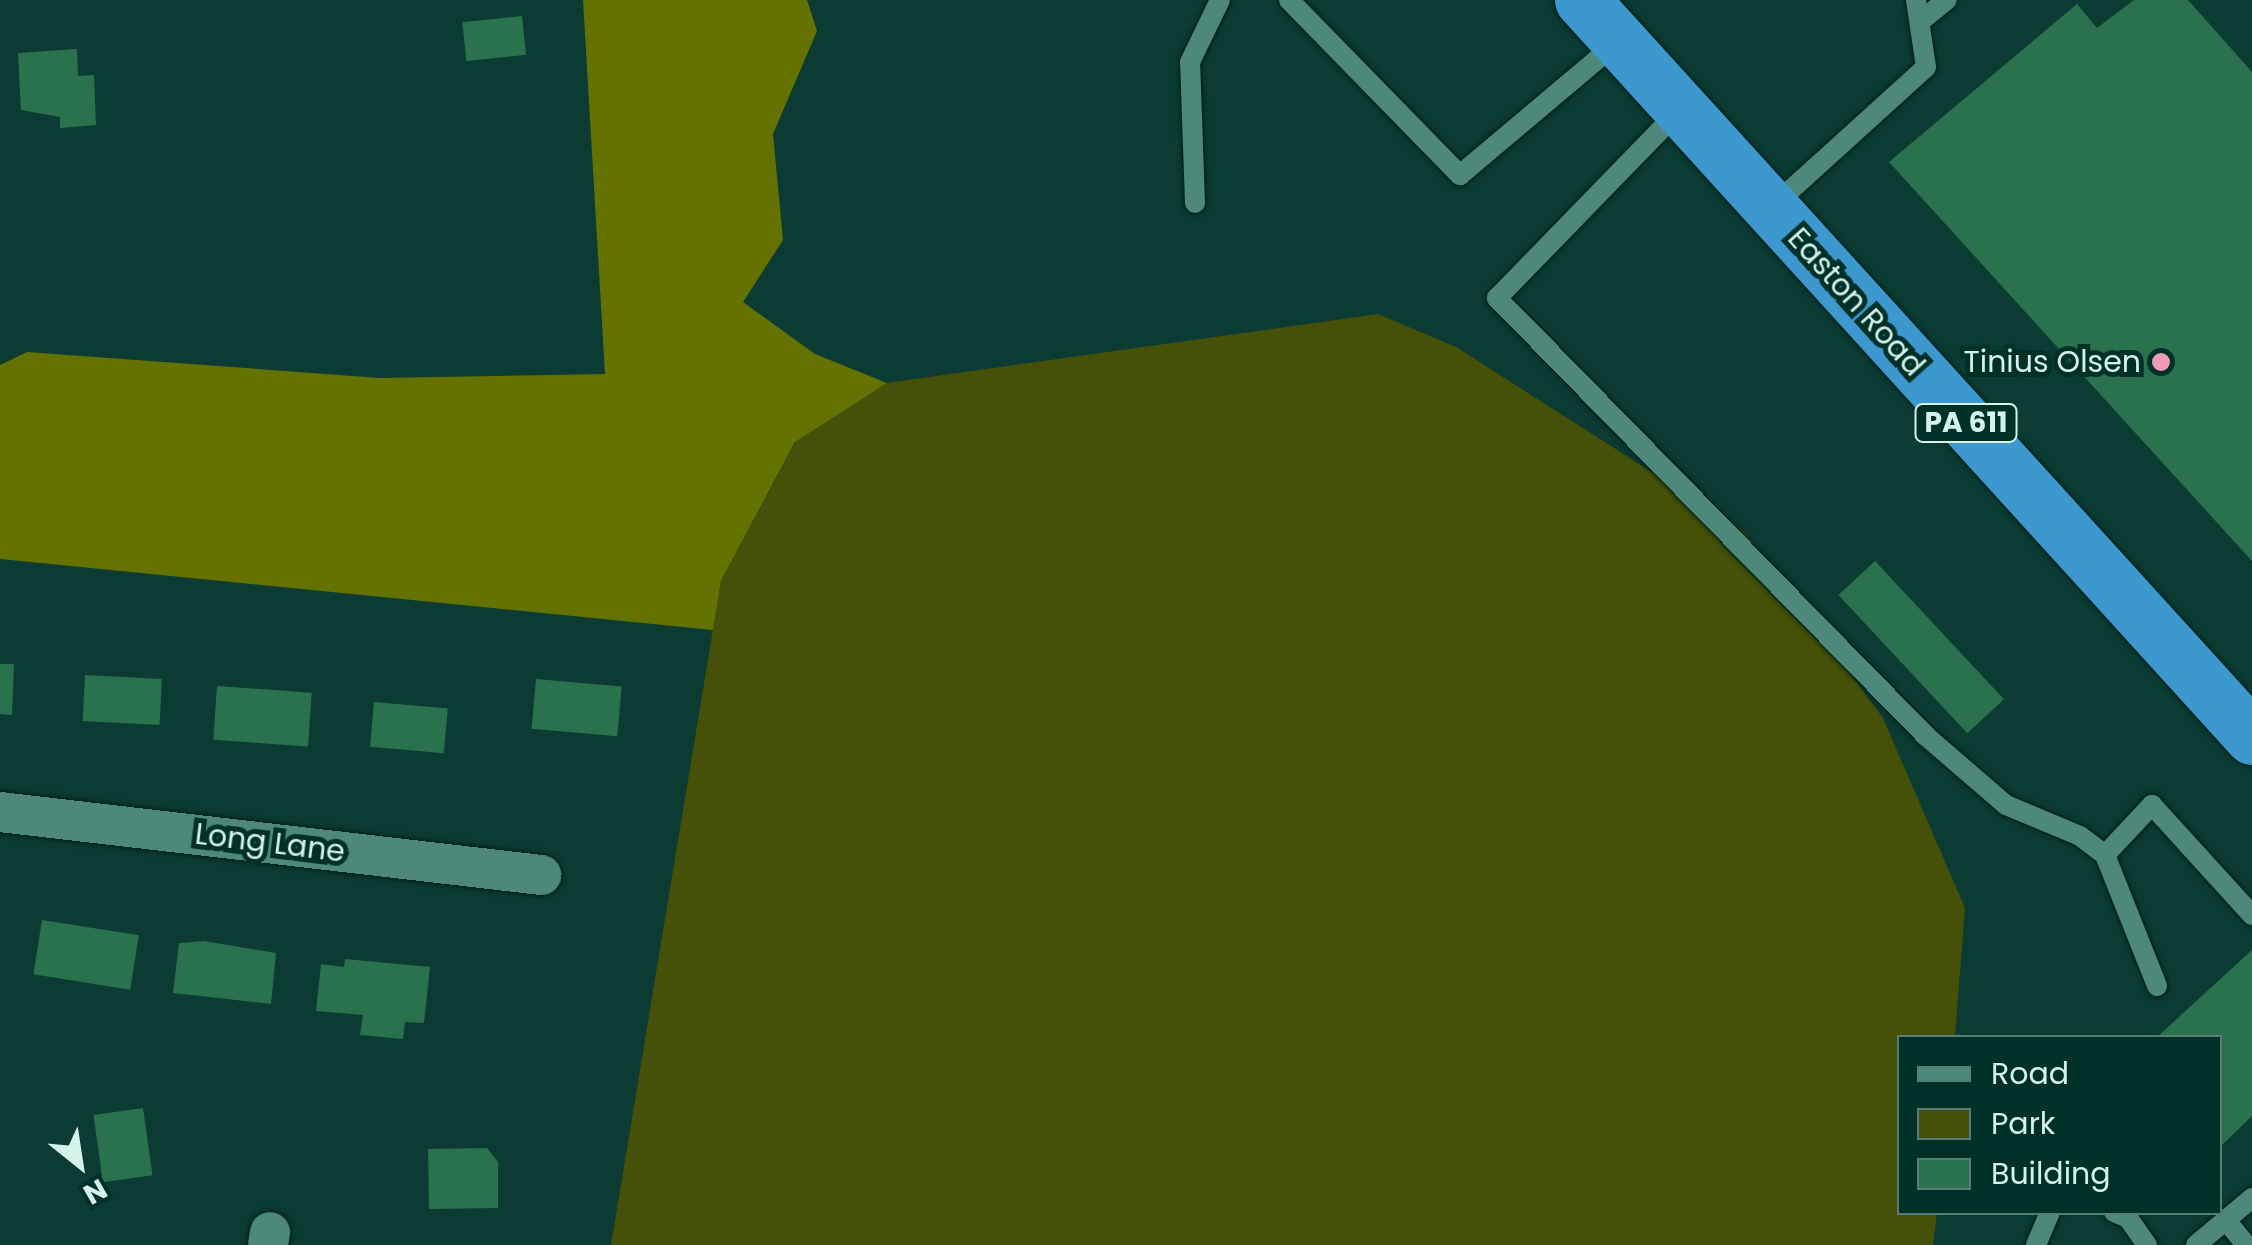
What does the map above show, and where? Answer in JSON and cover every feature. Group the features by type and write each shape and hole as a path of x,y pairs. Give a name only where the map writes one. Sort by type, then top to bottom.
{"highway":[{"name":"Easton Road","path":"1582,0 2252,737"}],"street":[{"name":"Long Lane","path":"0,812 541,875"}],"lane":[{"path":"1195,202 1190,62 1220,0"},
{"path":"1770,208 1926,67 1919,10 1946,0"},
{"path":"1294,2 1460,175 1618,42"},
{"path":"1680,109 1497,298 1926,736 2006,805 2080,836 2105,855 2156,986"},
{"path":"2105,855 2152,805 2252,915"},
{"path":"2196,1245 2252,1198"},
{"path":"2036,1245 2049,1215"},
{"path":"2121,1215 2128,1218 2147,1245"},
{"path":"2225,1219 2246,1245"}],"green space":[{"path":"583,0 807,0 817,31 773,134 783,240 743,302 815,354 887,383 795,442 721,581 713,630 0,559 0,365 27,352 380,378 605,374"},
{"path":"1378,314 1456,347 1744,531 1883,718 1965,908 1955,1035 1897,1035 1897,1215 1937,1215 1933,1245 611,1245 721,581 796,441 887,383"}],"building":[{"name":"Tinius Olsen","path":"2134,0 2188,0 2252,72 2252,561 1889,162 2077,4 2097,28"},
{"path":"522,16 526,55 466,61 462,22"},
{"path":"77,49 78,76 94,75 96,125 60,128 60,117 21,110 18,53"},
{"path":"1875,561 2004,699 1967,733 1838,595"},
{"path":"0,664 14,664 12,715 0,714"},
{"path":"85,675 162,679 159,725 83,721"},
{"path":"536,679 622,686 617,736 532,729"},
{"path":"217,686 312,693 308,746 213,740"},
{"path":"374,702 448,708 444,753 370,747"},
{"path":"42,920 139,935 130,990 33,974"},
{"path":"204,941 276,953 271,1004 173,993 179,943"},
{"path":"2252,950 2252,1116 2222,1145 2222,1035 2159,1035"},
{"path":"345,959 430,967 424,1023 405,1022 403,1039 360,1035 363,1015 316,1011 321,964 344,967"},
{"path":"143,1108 152,1175 103,1182 93,1115"},
{"path":"487,1148 498,1162 498,1208 429,1209 428,1149"}],"place":[{"name":"Tinius Olsen","path":"2161,362"}]}
